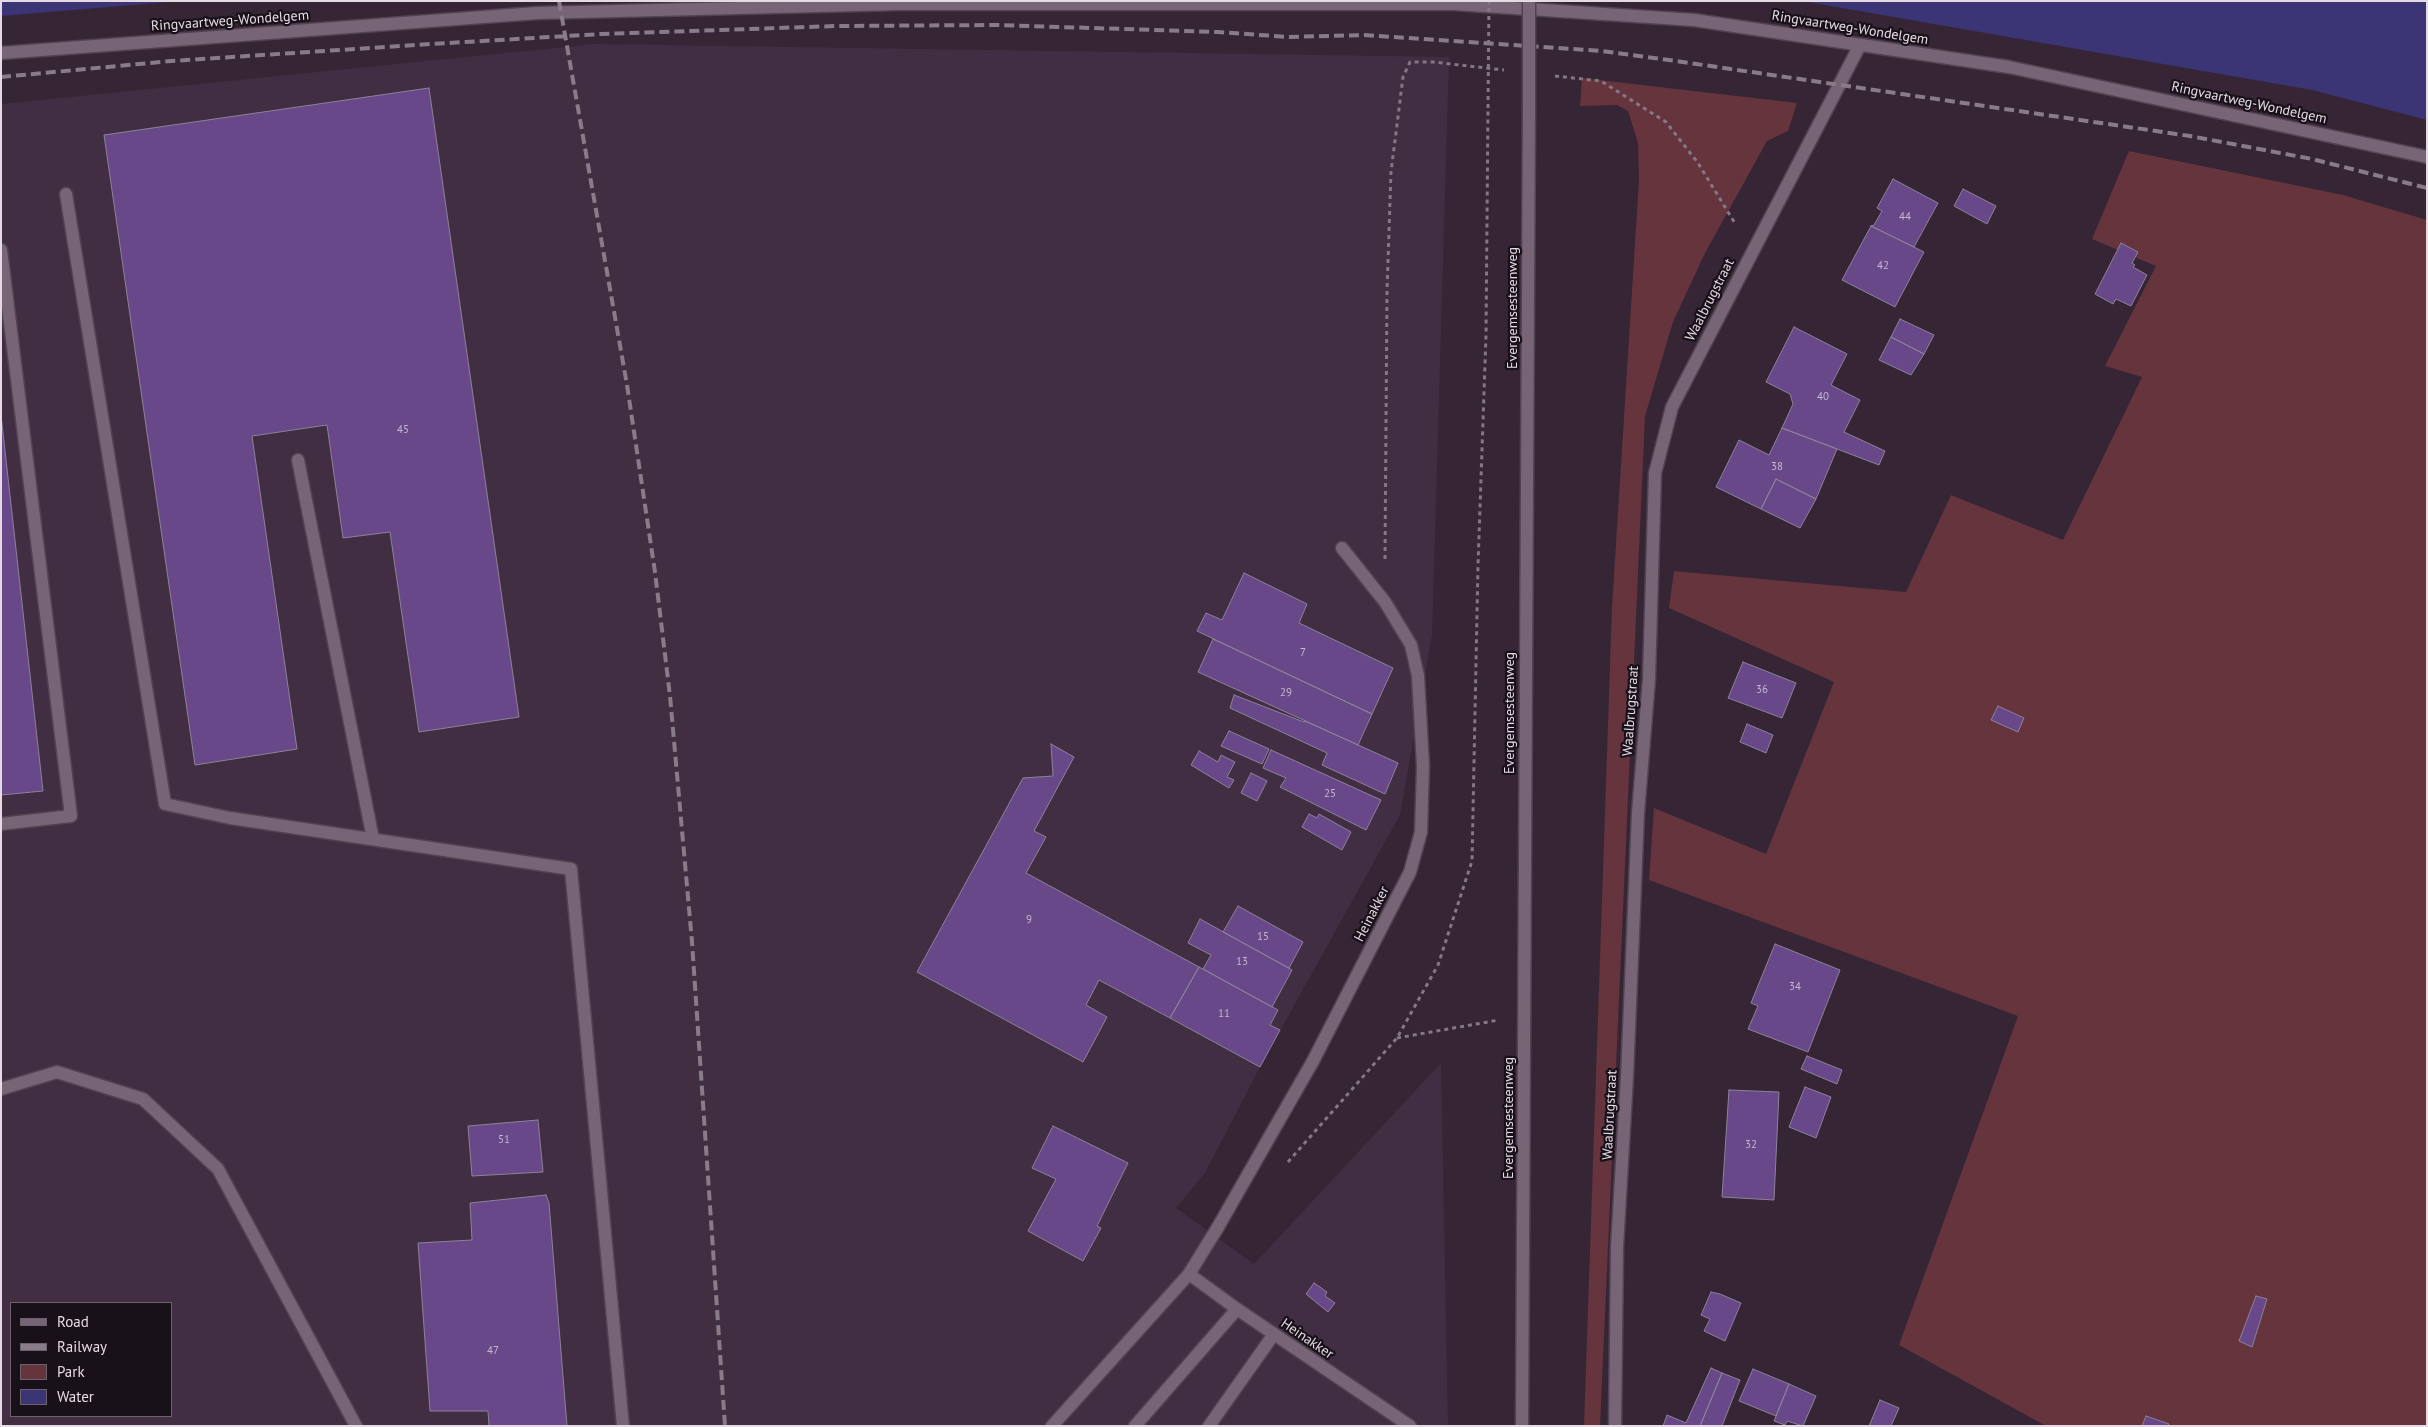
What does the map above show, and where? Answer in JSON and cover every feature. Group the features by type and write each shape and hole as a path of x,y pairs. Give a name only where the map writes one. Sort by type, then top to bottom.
{"street":[{"name":"Evergemsesteenweg","path":"1522,1426 1529,1"},
{"name":"Ringvaartweg-Wondelgem","path":"1,53 537,13 898,4 1454,4 1694,20 2009,68 2427,157"},
{"name":"Waalbrugstraat","path":"1615,1426 1617,1247 1627,1077 1638,812 1648,679 1655,473 1672,407 1860,45"},
{"path":"66,194 166,804 230,818 571,869 623,1426"},
{"path":"1,250 71,816 1,824"},
{"path":"298,460 373,839"},
{"name":"Heinakker","path":"1052,1426 1189,1274 1313,1061 1410,872 1421,832 1423,766 1418,676 1411,645 1385,602 1342,548"},
{"path":"1,1089 57,1072 143,1099 218,1169 356,1426"},
{"name":"Heinakker","path":"1189,1274 1410,1426"},
{"path":"1135,1426 1238,1309"},
{"path":"1209,1426 1274,1334"}],"path":[{"path":"1488,108 1489,1"},
{"path":"1385,602 1388,262 1391,172 1403,76 1410,62 1433,62 1512,71"},
{"path":"1552,75 1601,81 1666,122 1698,164 1752,252"},
{"path":"1397,1038 1524,1016"}],"shaded area":[{"path":"595,44 1449,57 1432,635 1400,815 1260,1067 1205,1173 1176,1208 1254,1264 1441,1063 1448,1426 1,1426 1,104"}],"green space":[{"path":"1582,78 1797,103 1788,131 1767,141 1704,255 1673,322 1645,416 1600,1426 1584,1426 1612,607 1639,180 1638,143 1628,111 1617,105 1580,106"},
{"path":"2129,151 2343,195 2427,220 2427,1426 2046,1426 1899,1345 2018,1016 1649,880 1654,808 1766,854 1834,682 1669,608 1674,571 1906,592 1951,495 2063,540 2142,377 2105,366 2156,266 2092,239"}],"water":[{"path":"1,1 181,1 1,16"},
{"path":"1802,1 2427,1 2427,120 2312,90"}],"building":[{"path":"429,88 519,717 419,732 390,532 343,538 327,425 252,436 297,749 195,765 104,135"},
{"path":"1893,179 1938,203 1914,247 1871,226 1874,225 1882,211 1877,208"},
{"path":"1963,189 1996,206 1987,224 1954,206"},
{"path":"1871,226 1924,252 1895,307 1842,280"},
{"path":"2121,243 2138,252 2132,263 2135,265 2133,267 2147,275 2131,306 2116,299 2113,304 2095,294"},
{"path":"1900,319 1934,335 1924,354 1891,337"},
{"path":"1794,327 1847,354 1831,385 1860,400 1844,432 1885,451 1879,465 1782,428 1793,404 1790,394 1766,382"},
{"path":"1891,337 1924,354 1911,375 1879,360"},
{"path":"1,415 43,791 1,795"},
{"path":"1782,428 1837,449 1816,499 1776,479 1761,509 1716,487 1739,440 1769,455"},
{"path":"1776,479 1816,499 1800,528 1761,509"},
{"path":"1244,573 1307,604 1299,623 1393,668 1372,714 1197,631 1206,613 1222,620"},
{"path":"1213,639 1372,714 1358,745 1198,672"},
{"path":"1743,662 1796,683 1782,718 1728,698"},
{"path":"1234,695 1305,721 1398,763 1385,794 1322,765 1327,753 1230,708"},
{"path":"1998,706 2024,718 2018,732 1991,720"},
{"path":"1747,724 1773,735 1766,753 1740,742"},
{"path":"1229,731 1269,749 1262,764 1221,746"},
{"path":"1051,744 1074,757 1034,831 1046,837 1026,873 1199,967 1170,1018 1099,980 1086,1005 1107,1017 1083,1062 917,972 1023,778 1053,776"},
{"path":"1271,750 1381,800 1366,830 1280,787 1286,778 1263,768"},
{"path":"1199,751 1218,762 1221,755 1235,762 1227,777 1234,780 1229,788 1191,765"},
{"path":"1251,773 1267,781 1257,801 1241,793"},
{"path":"1309,814 1317,818 1319,814 1351,832 1342,850 1302,827"},
{"path":"1238,906 1303,942 1289,968 1223,932"},
{"path":"1200,919 1292,970 1272,1007 1203,969 1211,955 1188,943"},
{"path":"1775,944 1840,970 1808,1052 1748,1029 1758,1006 1751,1003"},
{"path":"1199,967 1278,1010 1270,1025 1280,1030 1260,1067 1170,1018"},
{"path":"1807,1056 1842,1070 1837,1084 1801,1069"},
{"path":"1805,1087 1831,1097 1816,1138 1789,1127"},
{"path":"1729,1090 1779,1092 1774,1200 1722,1197"},
{"path":"538,1120 543,1172 472,1176 468,1126"},
{"path":"1053,1126 1128,1163 1097,1226 1101,1228 1083,1261 1028,1231 1056,1179 1032,1168"},
{"path":"546,1195 549,1203 567,1426 489,1426 488,1411 430,1411 418,1243 472,1240 470,1203"},
{"path":"1314,1283 1327,1292 1325,1296 1335,1303 1328,1312 1306,1294"},
{"path":"1711,1292 1741,1303 1725,1341 1704,1331 1710,1319 1701,1315"},
{"path":"2256,1296 2267,1299 2252,1347 2239,1341"},
{"path":"1711,1368 1722,1373 1700,1426 1663,1426 1667,1415 1686,1423"},
{"path":"1753,1369 1789,1384 1776,1416 1739,1401"},
{"path":"1722,1373 1740,1380 1722,1426 1700,1426"},
{"path":"1789,1384 1816,1396 1803,1426 1787,1421 1785,1425 1774,1421"},
{"path":"1880,1400 1899,1408 1891,1426 1869,1426"},
{"path":"2146,1416 2169,1424 2168,1426 2142,1426"}],"railway":[{"path":"559,1 627,385 655,572 670,696 692,942 725,1426"},
{"path":"1,77 171,61 431,44 601,34 837,26 997,25 1218,32 1289,37 1364,35 1602,51 1669,60 2190,136 2312,159 2427,188"}]}
